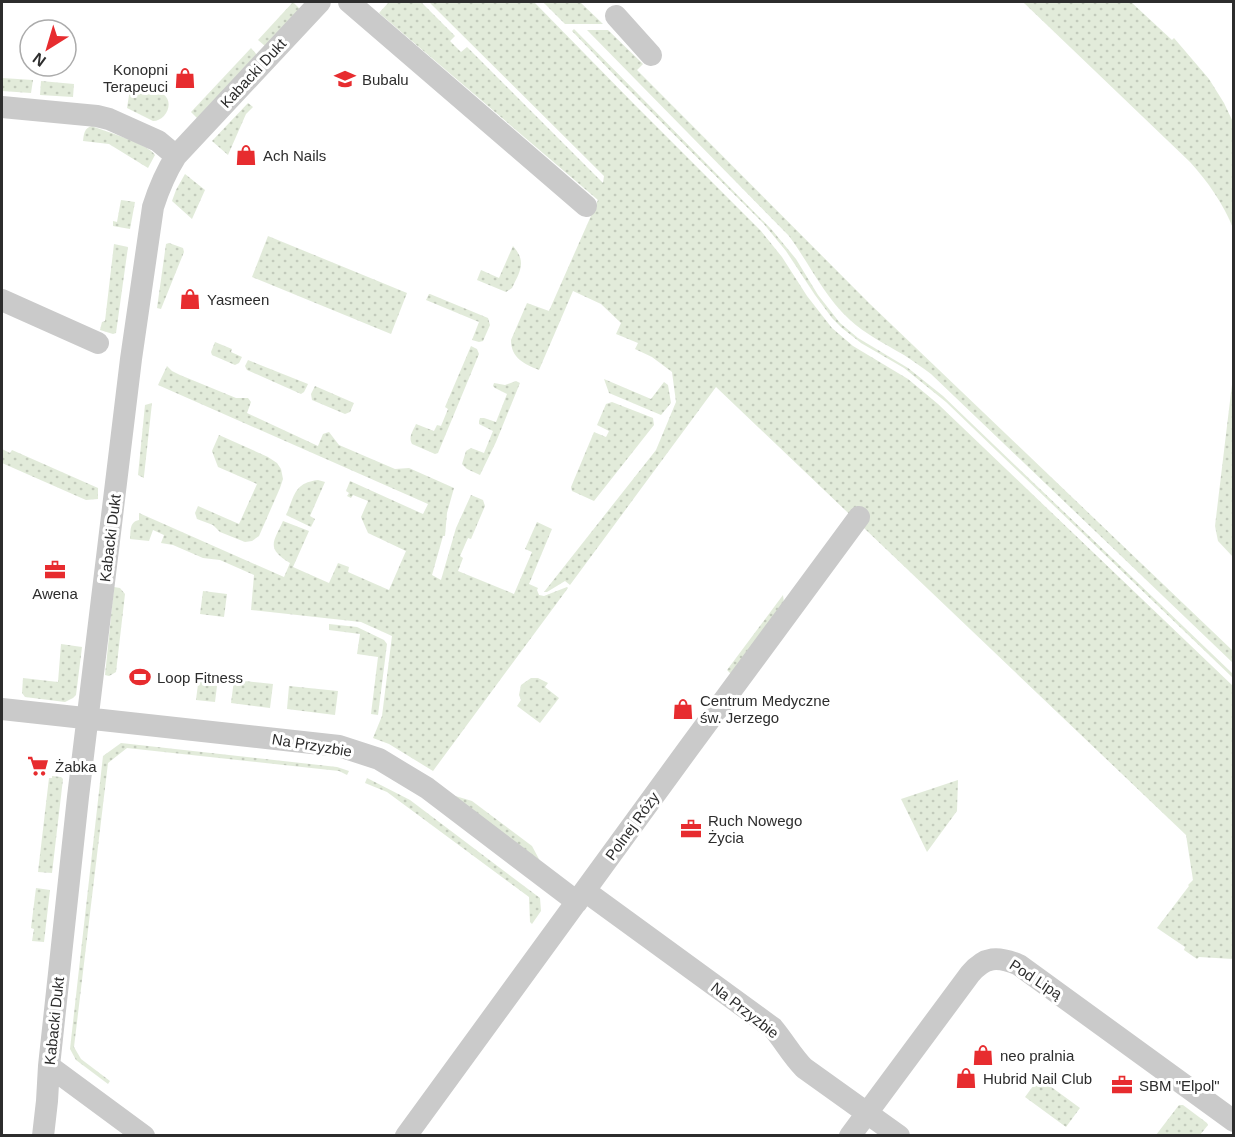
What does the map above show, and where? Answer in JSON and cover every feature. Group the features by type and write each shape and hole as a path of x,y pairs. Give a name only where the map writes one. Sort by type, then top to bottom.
{"street":[{"name":"Kabacki Dukt","path":"43,1136 78,797 131,359 153,207 159,186 176,156 320,2"},
{"path":"349,2 586,206"},
{"path":"616,16 651,55"},
{"path":"2,107 109,119 158,141 176,156"},
{"path":"2,300 98,343"},
{"name":"Polnej Róży","path":"406,1136 859,518"},
{"name":"Na Przyzbie","path":"2,709 339,746 379,759 427,788 773,1028 804,1068 899,1136"},
{"name":"Pod Lipą","path":"850,1136 970,974 981,964 997,958 1019,964 1233,1121"},
{"path":"49,1066 144,1136"}],"green space":[{"path":"293,2 300,9 265,46 258,40"},
{"path":"389,2 421,2 455,36 450,41 461,52 467,47 603,183 604,176 429,2 534,2 761,231 832,328 853,346 908,379 938,404 1233,686 1233,959 1199,957 1197,959 1184,950 1185,947 1157,928 1193,880 1186,835 716,387 570,585 565,581 544,592 656,450 676,402 672,372 652,357 635,349 638,343 616,334 621,323 601,304 573,291 539,370 524,363 516,356 511,340 527,303 549,311 598,200 379,13"},
{"path":"543,2 580,2 603,24 565,24"},
{"path":"1023,2 1131,2 1172,40 1174,38 1209,79 1233,122 1233,228 1214,193 1190,162"},
{"path":"574,29 772,230 796,259 818,295 840,323 858,338 908,368 943,396 1233,674 1233,678 946,402 904,368 861,343 842,328 832,318 786,251 763,223 621,82 572,31"},
{"path":"587,30 608,30 643,64 637,70 870,304 1233,651 1233,663 931,374 868,334 849,319 824,290 789,236"},
{"path":"251,48 257,55 197,118 191,112"},
{"path":"2,78 33,80 31,93 2,91"},
{"path":"41,81 74,84 73,97 40,95"},
{"path":"130,89 151,90 163,94 167,97 169,106 165,115 153,121 127,108"},
{"path":"248,103 253,107 246,114 228,155 212,141"},
{"path":"92,126 136,142 151,151 155,155 148,168 109,144 83,141 86,130"},
{"path":"185,174 205,190 192,219 172,201"},
{"path":"121,200 135,202 130,229 113,226 113,221 117,222"},
{"path":"268,236 407,293 391,334 252,277"},
{"path":"114,244 128,247 116,333 113,334 100,330 102,322 105,321"},
{"path":"166,244 183,248 184,252 161,309 157,308"},
{"path":"513,246 520,257 521,267 512,288 506,292 477,280 481,270 499,278"},
{"path":"429,294 488,318 490,325 483,341 472,340 479,322 426,300"},
{"path":"215,342 232,349 231,352 242,357 239,363 235,365 212,355"},
{"path":"471,346 477,349 479,354 438,453 435,454 412,444 411,436 416,424 434,431 437,425 441,426 448,409 445,407"},
{"path":"248,360 308,384 301,394 247,370 245,366"},
{"path":"167,366 180,375 236,398 248,398 251,402 247,413 318,446 323,434 329,432 339,445 395,469 409,468 454,488 447,513 445,536 443,536 432,575 441,580 456,528 471,495 483,500 485,506 471,539 468,538 460,556 463,558 458,571 514,594 532,552 525,549 537,522 552,529 529,584 538,588 539,595 544,596 568,588 433,771 389,744 373,738 382,716 392,636 361,622 251,610 254,575 220,560 203,558 173,545 161,543 164,535 153,530 149,541 130,539 131,527 139,520 139,513 284,577 290,563 277,553 274,545 283,521 309,531 293,567 329,583 338,563 349,567 348,572 389,590 406,551 368,533 361,517 368,501 353,495 351,498 347,496 349,493 346,491 350,481 423,514 428,504 158,385"},
{"path":"1233,376 1233,557 1218,541 1215,526"},
{"path":"604,379 651,399 664,382 668,385 671,403 661,415 609,393"},
{"path":"516,381 520,383 480,475 467,469 462,464 466,451 471,448 484,453 493,431 479,424 480,418 496,422 507,394 495,388 494,383 505,385"},
{"path":"315,386 354,403 350,412 345,414 312,400 311,394"},
{"path":"612,402 653,418 654,425 594,501 572,491 571,487 594,432 606,437 609,431 597,425 606,404"},
{"path":"152,403 144,478 138,475 145,405"},
{"path":"219,435 268,457 281,469 283,479 280,488 259,536 252,541 245,542 220,532 213,525 197,519 195,513 198,506 239,524 257,484 218,467 212,451"},
{"path":"2,449 10,453 12,450 98,488 98,499 86,500 2,463"},
{"path":"318,480 325,482 310,516 315,519 311,527 286,515 296,491 304,484"},
{"path":"114,587 120,588 125,594 116,672 109,676 105,675"},
{"path":"203,591 227,594 224,617 200,614"},
{"path":"783,595 784,603 731,674 727,670"},
{"path":"329,624 357,627 384,640 387,644 378,715 371,714 378,657 357,654 360,634 329,630"},
{"path":"61,644 82,647 76,695 65,702 25,697 22,693 23,678 58,682"},
{"path":"199,676 218,678 215,702 196,700"},
{"path":"531,678 538,678 548,683 545,687 559,698 540,723 517,706 521,700 519,695 521,685"},
{"path":"234,680 273,684 270,708 231,703"},
{"path":"289,686 338,691 335,715 287,709"},
{"path":"121,743 337,767 349,771 347,775 339,771 127,748 108,763 74,1047 81,1059 110,1081 108,1084 76,1060 70,1049 103,756"},
{"path":"52,776 63,779 52,873 38,872 49,778"},
{"path":"367,778 410,800 540,898 541,911 532,924 529,897 387,792 365,783"},
{"path":"958,780 957,811 927,852 901,799"},
{"path":"452,795 472,801 532,846 540,861"},
{"path":"36,888 50,890 44,942 32,941 34,929 31,928"},
{"path":"1039,1078 1080,1108 1066,1127 1025,1097"},
{"path":"1179,1105 1183,1105 1208,1125 1200,1135 1156,1135"}],"place":[{"name":"Konopni Terapeuci","path":"185,78"},
{"name":"Bubalu","path":"345,79"},
{"name":"Ach Nails","path":"246,155"},
{"name":"Yasmeen","path":"190,299"},
{"name":"Awena","path":"55,570"},
{"name":"Loop Fitness","path":"140,677"},
{"name":"Centrum Medyczne św. Jerzego","path":"683,709"},
{"name":"Żabka","path":"38,766"},
{"name":"Ruch Nowego Życia","path":"691,829"},
{"name":"neo pralnia","path":"983,1055"},
{"name":"Hubrid Nail Club","path":"966,1078"},
{"name":"SBM \"Elpol\"","path":"1122,1085"}]}
